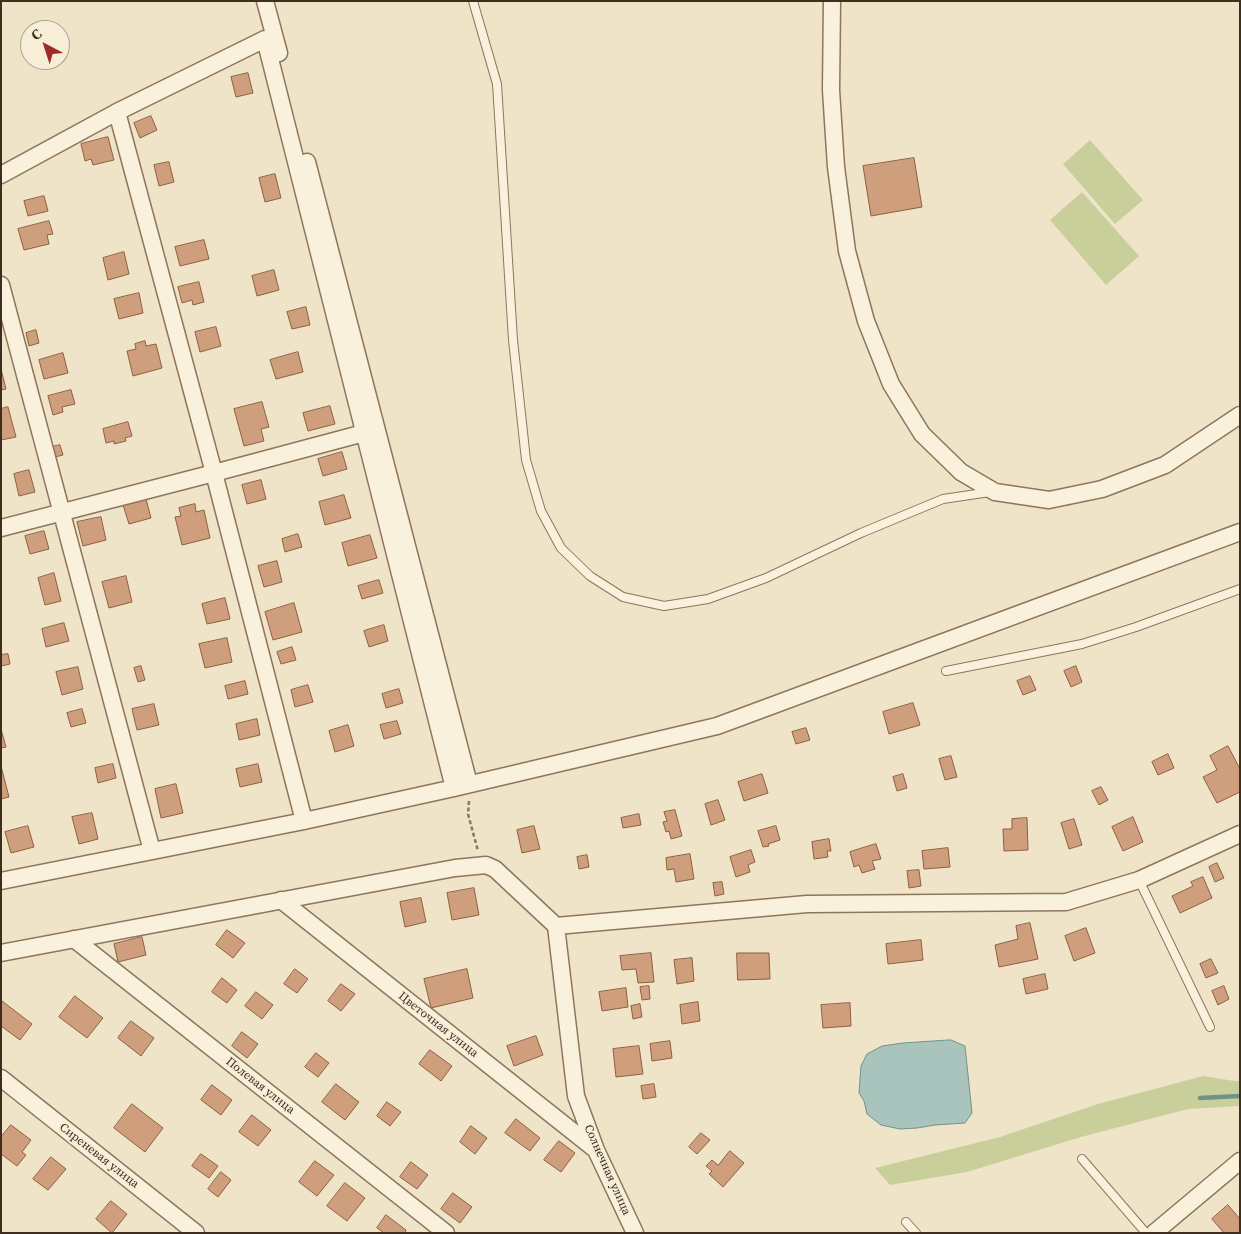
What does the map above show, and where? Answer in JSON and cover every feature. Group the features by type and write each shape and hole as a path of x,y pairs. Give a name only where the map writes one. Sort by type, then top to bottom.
{"street":[{"path":"265,1 461,786"},
{"path":"832,1 831,90 836,167 847,251 866,321 891,384 922,434 961,472 995,492 1049,500 1102,489 1165,465 1240,415"},
{"path":"1,175 117,112 265,39 364,433 461,786"},
{"path":"117,112 214,473 304,821"},
{"path":"1,285 152,851"},
{"path":"1,528 364,433"},
{"path":"1,881 304,821 717,726 1240,532"},
{"path":"1,953 455,868 486,865 495,869 556,926 807,904 1066,902 1139,880 1240,834"},
{"name":"Цветочная улица","path":"281,900 596,1150"},
{"name":"Солнечная улица","path":"556,926 576,1096 596,1150 635,1233"},
{"name":"Полевая улица","path":"74,939 446,1233"},
{"name":"Сиреневая улица","path":"1,1078 196,1233"},
{"path":"1154,1233 1240,1161"}],"lane":[{"path":"473,1 497,84 512,340 526,460 541,511 561,548 584,571 623,597 664,606 708,599 766,578 861,532 943,499 995,492"},
{"path":"946,671 1082,644 1136,627 1240,589"},
{"path":"1139,880 1210,1027"},
{"path":"1082,1159 1146,1233"},
{"path":"906,1222 916,1233"}],"path":[{"path":"461,786 479,853 492,868"}],"green space":[{"path":"1090,140 1143,200 1115,224 1063,164"},
{"path":"1082,192 1139,256 1106,285 1050,220"},
{"path":"1203,1076 1240,1081 1240,1106 1188,1109 1081,1137 967,1172 890,1185 875,1168 1000,1137 1098,1104"}],"water":[{"path":"951,1040 965,1046 972,1113 965,1123 900,1129 881,1125 867,1114 864,1101 859,1093 861,1066 867,1054 882,1046"}],"building":[{"path":"248,73 253,93 236,97 231,77"},
{"path":"151,116 157,130 140,138 134,123"},
{"path":"108,137 114,160 93,165 91,159 85,161 81,144"},
{"path":"914,158 922,207 871,216 863,166"},
{"path":"169,162 174,182 159,186 154,165"},
{"path":"275,174 281,198 265,202 259,178"},
{"path":"44,196 48,211 28,216 24,201"},
{"path":"49,221 53,234 47,235 49,244 24,250 18,229"},
{"path":"204,240 209,259 180,266 175,247"},
{"path":"124,252 129,274 108,280 103,258"},
{"path":"274,270 279,290 257,296 252,276"},
{"path":"199,282 204,302 193,305 192,300 182,303 178,287"},
{"path":"139,293 143,313 119,319 114,299"},
{"path":"306,307 310,325 292,329 287,312"},
{"path":"216,327 221,346 200,352 195,332"},
{"path":"36,330 39,343 29,346 26,333"},
{"path":"145,341 146,346 156,344 162,368 133,376 127,351 136,349 135,344"},
{"path":"298,352 303,372 276,379 270,360"},
{"path":"63,353 68,373 44,379 39,360"},
{"path":"1,369 6,389 1,390"},
{"path":"71,390 75,404 62,407 63,412 53,415 48,396"},
{"path":"262,402 269,427 261,429 264,441 244,446 234,409"},
{"path":"330,406 335,424 308,431 303,413"},
{"path":"8,407 16,437 1,440 1,409"},
{"path":"128,422 132,436 125,438 126,441 114,444 114,441 106,443 103,429"},
{"path":"60,445 63,455 55,457 52,447"},
{"path":"342,452 347,469 323,476 318,459"},
{"path":"29,470 35,492 19,496 14,474"},
{"path":"261,480 266,499 247,504 242,485"},
{"path":"344,495 351,518 325,525 319,502"},
{"path":"146,499 151,518 129,524 123,505"},
{"path":"195,504 196,512 204,510 210,538 182,545 175,517 181,516 179,508"},
{"path":"101,517 106,540 83,546 77,522"},
{"path":"44,531 49,549 30,554 25,536"},
{"path":"298,534 302,547 285,552 282,539"},
{"path":"370,535 377,558 348,566 342,543"},
{"path":"277,561 282,582 264,587 258,566"},
{"path":"54,573 61,601 45,605 38,578"},
{"path":"126,576 132,602 109,608 102,582"},
{"path":"379,580 383,593 362,599 358,586"},
{"path":"225,598 230,619 207,624 202,604"},
{"path":"294,603 302,632 273,640 265,612"},
{"path":"64,623 69,641 46,647 42,629"},
{"path":"384,625 388,641 369,647 364,631"},
{"path":"227,638 232,662 205,668 199,644"},
{"path":"292,647 296,660 281,664 277,652"},
{"path":"8,654 10,664 1,666 1,655"},
{"path":"141,666 145,680 138,682 134,668"},
{"path":"1076,666 1082,682 1071,687 1064,671"},
{"path":"78,667 83,689 62,695 56,672"},
{"path":"1030,676 1036,690 1023,695 1017,681"},
{"path":"245,681 248,694 228,699 225,686"},
{"path":"308,685 313,702 295,707 291,690"},
{"path":"399,689 403,703 386,708 382,694"},
{"path":"913,703 920,725 889,734 883,712"},
{"path":"154,704 159,725 137,730 132,709"},
{"path":"82,709 86,723 71,727 67,713"},
{"path":"257,719 260,735 239,740 236,724"},
{"path":"397,721 401,734 384,739 380,725"},
{"path":"348,725 354,746 335,752 329,731"},
{"path":"806,728 810,740 796,744 792,732"},
{"path":"1,729 6,747 1,748"},
{"path":"1228,746 1240,769 1240,792 1217,803 1203,777 1217,770 1210,756"},
{"path":"1168,754 1174,768 1158,775 1152,762"},
{"path":"951,756 957,777 945,780 939,759"},
{"path":"113,764 116,778 98,783 95,768"},
{"path":"258,764 262,782 240,787 236,769"},
{"path":"1,766 9,797 1,799"},
{"path":"762,774 768,793 744,801 738,782"},
{"path":"903,774 907,788 897,791 893,777"},
{"path":"176,784 183,813 161,818 155,789"},
{"path":"1101,787 1108,800 1099,805 1092,791"},
{"path":"718,800 725,820 711,825 705,804"},
{"path":"675,810 682,836 671,839 669,831 666,832 663,822 667,821 664,812"},
{"path":"92,813 98,839 79,844 72,817"},
{"path":"639,814 641,825 623,828 621,818"},
{"path":"1133,817 1143,842 1123,851 1112,827"},
{"path":"1027,818 1028,850 1004,851 1003,829 1012,829 1012,819"},
{"path":"1074,819 1082,845 1069,849 1061,823"},
{"path":"28,826 34,847 11,853 5,832"},
{"path":"534,826 540,849 522,853 517,830"},
{"path":"776,826 780,840 763,847 758,831"},
{"path":"829,839 831,851 827,851 828,857 814,859 812,842"},
{"path":"876,844 881,859 872,861 875,869 862,873 859,865 854,867 850,852"},
{"path":"948,848 950,867 924,869 922,851"},
{"path":"751,850 755,862 748,865 750,872 736,877 730,857"},
{"path":"690,854 694,879 676,882 674,869 667,870 666,858"},
{"path":"587,855 589,867 579,869 577,857"},
{"path":"1217,863 1224,878 1215,882 1209,867"},
{"path":"919,870 921,886 909,888 907,871"},
{"path":"1203,877 1212,898 1180,913 1172,896 1193,886 1191,882"},
{"path":"722,882 724,894 715,896 713,883"},
{"path":"474,888 479,915 452,920 447,893"},
{"path":"421,898 426,922 405,927 400,902"},
{"path":"1030,923 1038,959 999,967 995,945 1018,939 1016,926"},
{"path":"1086,928 1095,953 1074,961 1065,936"},
{"path":"227,930 245,943 233,958 216,945"},
{"path":"142,937 146,955 118,962 114,944"},
{"path":"921,940 923,960 888,964 886,944"},
{"path":"651,953 654,982 638,983 636,969 622,970 620,956"},
{"path":"737,953 769,953 770,979 738,980"},
{"path":"692,958 694,981 677,984 674,960"},
{"path":"1211,959 1218,973 1206,978 1200,964"},
{"path":"295,969 308,979 297,993 284,984"},
{"path":"467,969 473,998 431,1008 424,979"},
{"path":"1045,974 1048,989 1026,994 1023,979"},
{"path":"222,978 237,990 227,1003 212,992"},
{"path":"341,984 355,994 341,1011 328,1001"},
{"path":"649,986 650,999 642,1000 640,987"},
{"path":"1224,986 1229,999 1218,1005 1212,991"},
{"path":"626,988 628,1007 602,1011 599,992"},
{"path":"256,992 273,1005 262,1019 245,1006"},
{"path":"75,996 103,1018 87,1038 59,1017"},
{"path":"2,1001 32,1024 20,1040 1,1026"},
{"path":"698,1002 700,1021 682,1024 680,1005"},
{"path":"850,1003 851,1026 823,1028 821,1005"},
{"path":"640,1004 642,1017 633,1019 631,1006"},
{"path":"131,1021 154,1038 141,1056 118,1038"},
{"path":"242,1032 258,1044 247,1058 232,1046"},
{"path":"536,1036 543,1055 514,1066 507,1046"},
{"path":"670,1041 672,1058 652,1061 650,1044"},
{"path":"639,1046 643,1074 616,1077 613,1049"},
{"path":"430,1050 452,1066 441,1081 419,1064"},
{"path":"316,1053 329,1063 318,1077 305,1067"},
{"path":"336,1084 359,1102 345,1120 322,1102"},
{"path":"654,1084 656,1097 643,1099 641,1086"},
{"path":"212,1085 232,1100 221,1115 201,1100"},
{"path":"387,1102 401,1112 390,1126 377,1116"},
{"path":"132,1104 163,1128 145,1152 114,1128"},
{"path":"252,1115 271,1130 258,1146 239,1132"},
{"path":"516,1119 540,1138 530,1151 505,1133"},
{"path":"11,1125 31,1140 22,1152 26,1155 17,1166 1,1154 1,1137"},
{"path":"471,1126 487,1138 475,1154 460,1142"},
{"path":"701,1133 710,1140 697,1154 689,1147"},
{"path":"559,1141 575,1153 561,1172 544,1160"},
{"path":"730,1151 744,1163 723,1187 709,1174 712,1171 706,1166 712,1160 718,1165"},
{"path":"201,1154 218,1166 209,1178 192,1166"},
{"path":"51,1157 66,1169 48,1190 33,1179"},
{"path":"315,1161 334,1175 317,1196 299,1182"},
{"path":"411,1162 428,1175 417,1189 400,1177"},
{"path":"221,1172 231,1180 218,1197 208,1189"},
{"path":"345,1183 365,1198 347,1221 327,1206"},
{"path":"453,1193 472,1207 460,1223 441,1209"},
{"path":"111,1201 127,1214 112,1233 96,1219"},
{"path":"1228,1205 1240,1219 1240,1233 1224,1233 1212,1219"},
{"path":"386,1215 406,1230 405,1233 384,1233 377,1228"}],"waterway":[{"path":"1200,1098 1240,1096"}]}
